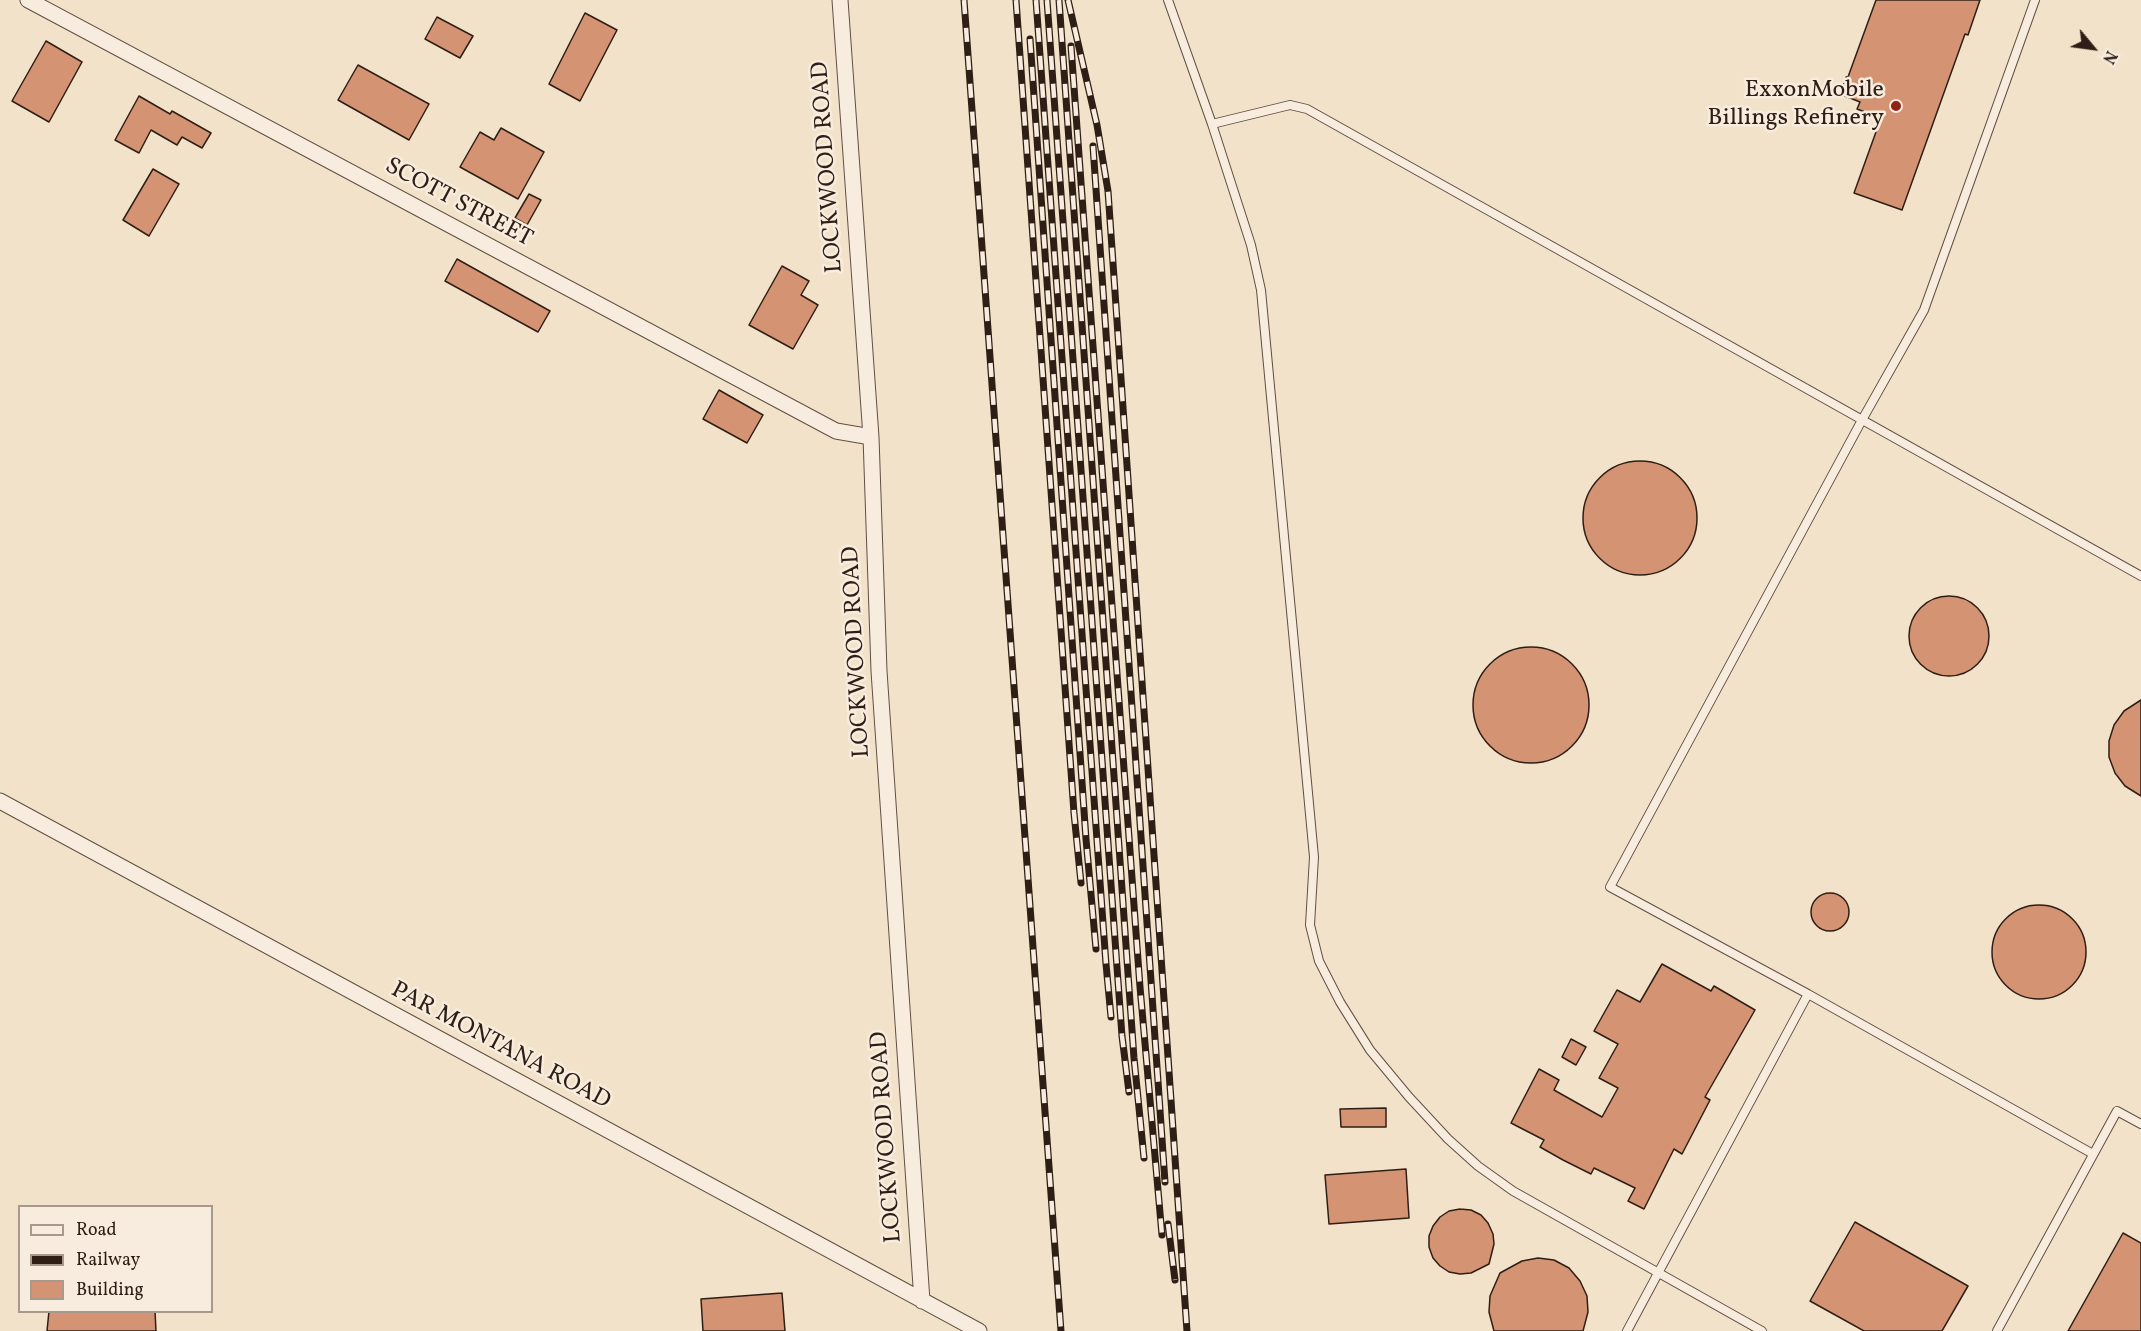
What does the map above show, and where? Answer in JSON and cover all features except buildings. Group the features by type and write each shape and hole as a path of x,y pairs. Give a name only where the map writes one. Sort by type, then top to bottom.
{"street":[{"name":"SCOTT STREET","path":"28,0 836,431 871,437"},
{"name":"LOCKWOOD ROAD","path":"840,0 871,437 879,671 922,1301"},
{"name":"PAR MONTANA ROAD","path":"0,801 979,1331"}],"lane":[{"path":"1168,0 1251,244 1261,290 1314,857 1310,925 1319,961 1340,1002 1370,1050 1448,1139 1478,1166 1513,1191 1762,1331"},
{"path":"2035,0 1924,310 1862,420 1610,887 1808,994 2093,1154"},
{"path":"1212,124 1290,105 1307,109 2141,576"},
{"path":"1627,1331 1808,994"},
{"path":"1997,1331 2117,1111 2141,1124"}],"railway":[{"path":"964,0 1061,1331"},
{"path":"1016,0 1074,813 1081,883"},
{"path":"1036,0 1111,1017"},
{"path":"1047,0 1122,1036 1129,1092"},
{"path":"1059,0 1134,1058 1144,1158"},
{"path":"1068,0 1097,125 1108,191 1187,1331"},
{"path":"1030,39 1086,839 1096,949"},
{"path":"1071,46 1140,987 1162,1235"},
{"path":"1093,146 1165,1182"},
{"path":"1168,1224 1175,1280"}],"place":[{"name":"ExxonMobile Billings Refinery","path":"1896,106"}]}
